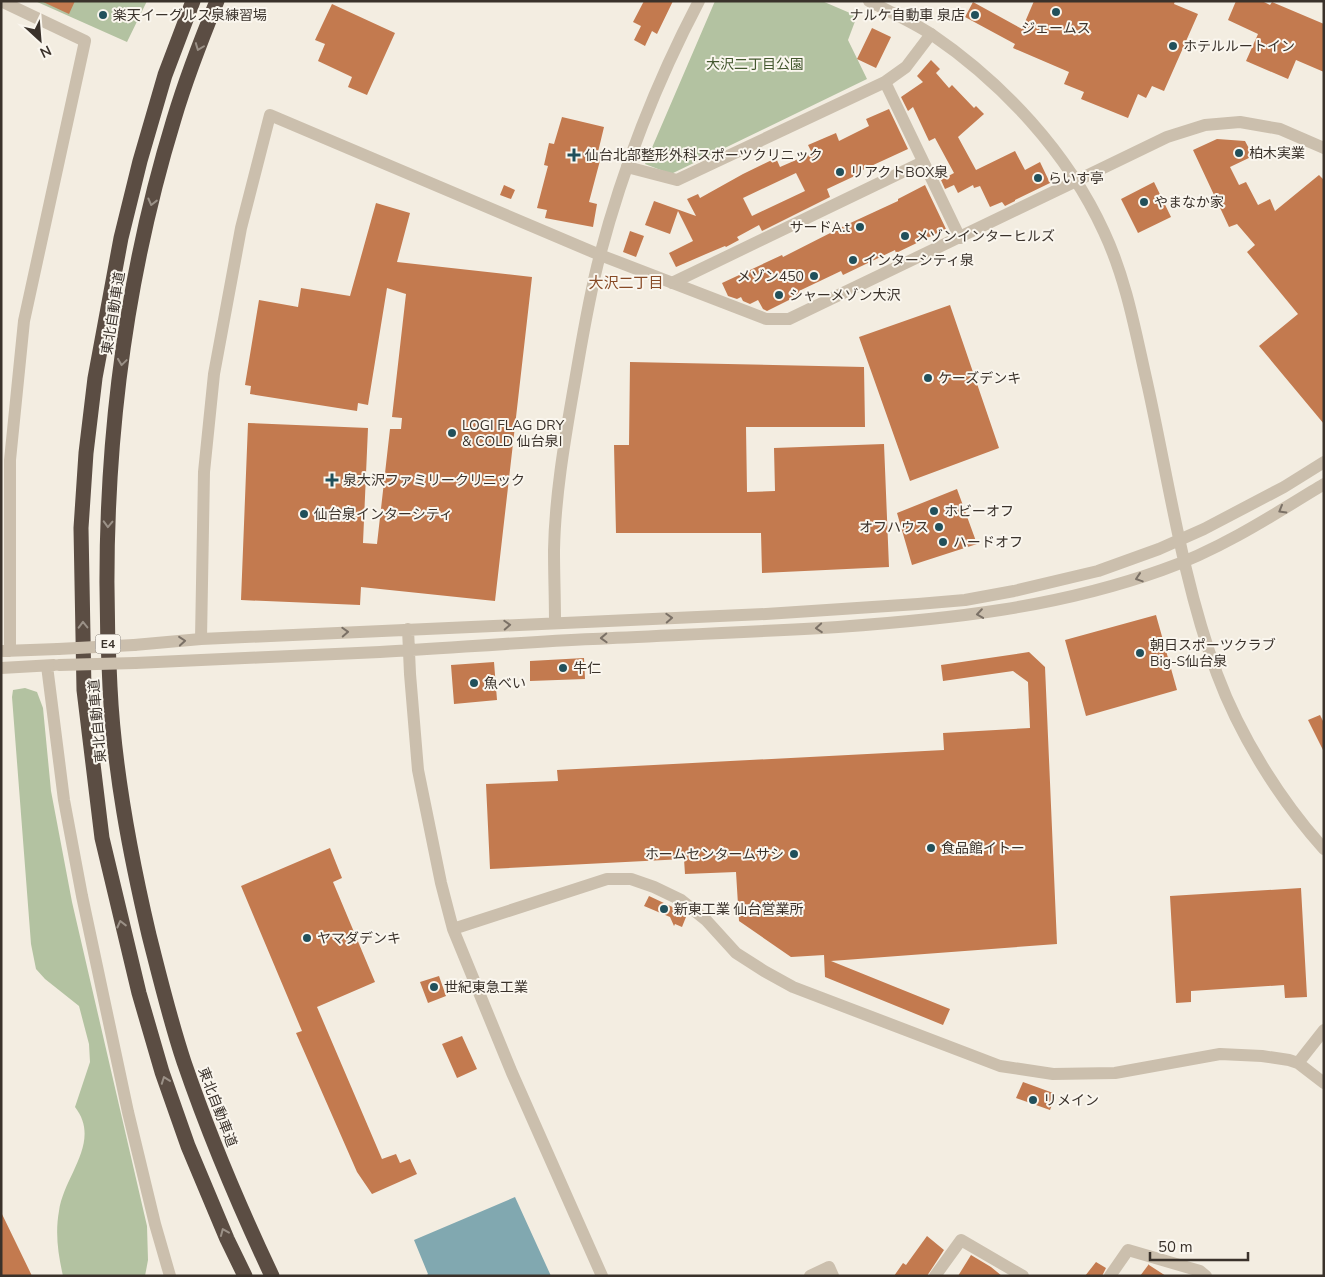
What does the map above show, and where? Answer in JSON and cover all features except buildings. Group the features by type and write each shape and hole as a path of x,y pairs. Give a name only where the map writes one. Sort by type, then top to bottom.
{"highway":[{"name":"東北自動車道","path":"193,1 164,76 140,161 121,238 95,378 86,453 81,528 84,690 102,838 139,992 162,1072 188,1146 245,1276"},
{"name":"東北自動車道","path":"217,1 174,119 142,242 129,309 112,452 107,527 110,689 117,763 128,834 162,987 184,1061 213,1142 272,1276"}],"street":[{"path":"1,1 84,41 24,321 10,460 5,651 134,645 201,639 766,614 965,600 1014,591 1098,571 1158,549 1180,540 1284,487 1324,462"},
{"path":"555,622 554,549 562,456 582,335 600,255 627,167 651,105 699,1"},
{"path":"869,1 931,34 972,66 1017,108 1054,150 1076,182 1104,232 1120,270 1159,434 1184,561 1217,676 1241,727 1271,779 1308,832 1324,850"},
{"path":"627,167 676,180 885,82 906,68 931,34"},
{"path":"885,82 960,238"},
{"path":"201,639 204,472 214,374 241,228 270,115 600,255 766,319 788,319 1167,137 1205,125 1240,122 1280,129 1324,148"},
{"path":"672,283 924,162"},
{"path":"1,668 409,650 564,640 766,632 917,622 1016,609 1101,589 1163,570 1208,551 1324,484"},
{"path":"408,629 418,770 439,874 453,929 512,1073 602,1276"},
{"path":"53,665 64,800 82,896 128,1112 155,1224 170,1276"},
{"path":"453,929 607,879 631,879 654,887 681,900 706,920 736,953 793,987 1000,1066 1053,1074 1115,1073 1220,1054 1262,1056 1298,1063 1324,1083"},
{"path":"1298,1063 1324,1030"},
{"path":"935,1276 961,1240 1023,1276"},
{"path":"1110,1276 1128,1250 1201,1274"},
{"path":"810,1276 829,1268 833,1276"}],"green space":[{"name":"楽天イーグルス泉練習場","path":"35,1 147,1 127,42"},
{"name":"大沢二丁目公園","path":"715,1 822,1 857,16 848,40 867,79 671,174 645,164"},
{"path":"25,688 37,692 43,708 51,791 72,902 147,1226 148,1260 145,1276 63,1276 61,1268 57,1227 59,1211 67,1184 83,1146 85,1133 82,1120 75,1107 90,1062 89,1044 79,1006 45,979 36,969 31,944 12,697 13,690"}],"water":[{"path":"515,1197 551,1276 426,1276 428,1274 414,1240"}],"place":[{"name":"ジェームス","path":"1056,12"},
{"name":"楽天イーグルス泉練習場","path":"103,15"},
{"name":"ナルケ自動車 泉店","path":"975,15"},
{"name":"ホテルルートイン","path":"1173,46"},
{"name":"柏木実業","path":"1239,153"},
{"name":"仙台北部整形外科スポーツクリニック","path":"574,155"},
{"name":"リアクトBOX泉","path":"840,172"},
{"name":"らいす亭","path":"1038,178"},
{"name":"やまなか家","path":"1144,202"},
{"name":"サードA.t","path":"860,227"},
{"name":"メゾンインターヒルズ","path":"905,236"},
{"name":"インターシティ泉","path":"853,260"},
{"name":"メゾン450","path":"814,276"},
{"name":"シャーメゾン大沢","path":"779,295"},
{"name":"ケーズデンキ","path":"928,378"},
{"name":"LOGI FLAG DRY & COLD 仙台泉I","path":"452,433"},
{"name":"泉大沢ファミリークリニック","path":"332,480"},
{"name":"ホビーオフ","path":"934,511"},
{"name":"仙台泉インターシティ","path":"304,514"},
{"name":"オフハウス","path":"939,527"},
{"name":"ハードオフ","path":"943,542"},
{"name":"朝日スポーツクラブ Big-S仙台泉","path":"1140,653"},
{"name":"牛仁","path":"563,668"},
{"name":"魚べい","path":"474,683"},
{"name":"食品館イトー","path":"931,848"},
{"name":"ホームセンタームサシ","path":"794,854"},
{"name":"新東工業 仙台営業所","path":"664,909"},
{"name":"ヤマダデンキ","path":"307,938"},
{"name":"世紀東急工業","path":"434,987"},
{"name":"リメイン","path":"1033,1100"}],"district":[{"name":"大沢二丁目","path":"626,283"}]}
